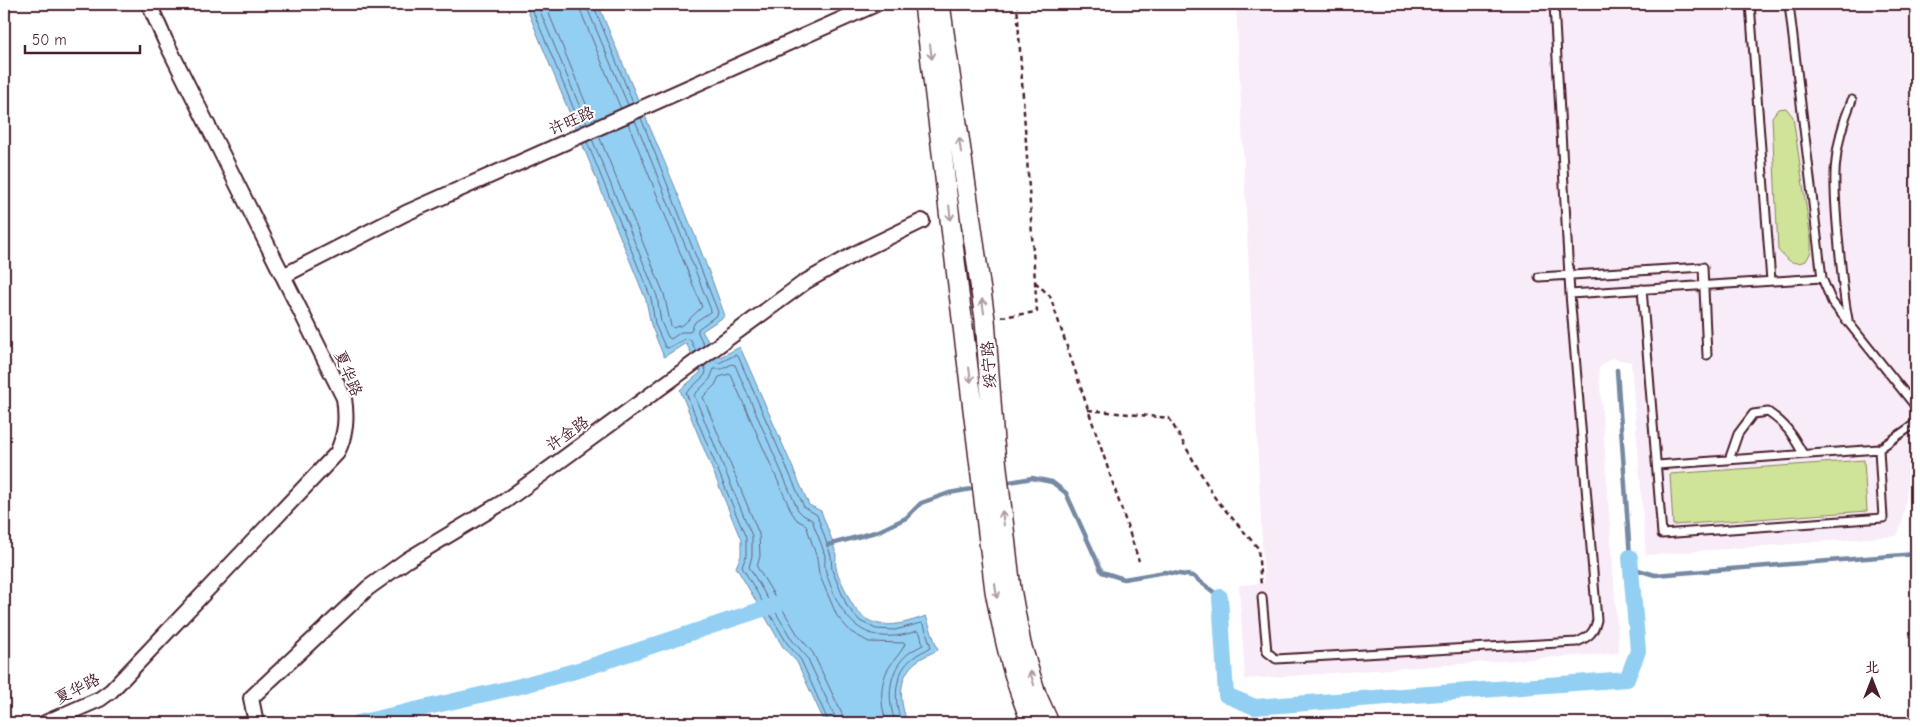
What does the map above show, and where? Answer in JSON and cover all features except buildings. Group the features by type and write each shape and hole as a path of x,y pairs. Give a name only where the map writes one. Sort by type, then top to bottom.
{"main road":[{"name":"绥宁路","path":"924,4 986,444 991,488 995,591 1006,648 1021,699 1032,723"},
{"name":"绥宁路","path":"940,4 985,319 986,444"},
{"name":"绥宁路","path":"991,488 1021,644 1036,694 1049,723"}],"street":[{"name":"夏华路","path":"45,723 100,699 111,691 338,452 344,438 346,412 344,398 165,40 149,4"},
{"name":"许旺路","path":"283,276 406,213 876,4"},
{"name":"许金路","path":"255,722 251,698 368,588 407,560 505,500 805,282 858,252 922,221"}],"lane":[{"path":"1262,597 1267,652 1276,659 1576,642 1588,638 1594,631 1597,620 1570,294 1554,4"},
{"path":"1750,4 1771,281"},
{"path":"1789,4 1822,278 1832,302 1916,407"},
{"path":"1849,322 1844,298 1833,172 1842,123 1852,100"},
{"path":"1539,277 1703,267 1707,355"},
{"path":"1570,294 1822,278"},
{"path":"1642,289 1662,534 1883,518 1880,449"},
{"path":"1729,460 1738,434 1753,414 1768,412 1783,422 1794,436 1803,454"},
{"path":"1657,465 1880,449 1916,423"}],"path":[{"path":"985,319 1037,312 1017,4"},
{"path":"1035,282 1050,296 1139,561"},
{"path":"1088,410 1169,418 1214,498 1258,548 1262,597"}],"shaded area":[{"path":"1236,4 1916,4 1916,470 1908,484 1902,522 1897,536 1646,555 1631,362 1611,358 1599,368 1619,653 1245,679 1239,585 1264,583"}],"green space":[{"path":"1786,108 1793,117 1811,240 1811,252 1806,261 1797,263 1787,259 1778,250 1772,117 1778,109"},
{"path":"1864,460 1867,511 1673,525 1670,474"}],"water":[{"path":"525,4 598,4 680,198 725,316 702,331 718,358 740,347 809,505 821,511 835,549 838,573 853,605 869,621 879,624 901,623 926,616 938,650 917,661 906,674 903,682 902,699 908,723 825,723 797,662 783,647 736,567 741,556 741,540 680,390 701,372 686,343 664,357 651,325 646,300"}],"waterway":[{"path":"1617,370 1630,557 1638,570 1655,575 1916,554"},
{"path":"1004,483 1032,478 1052,482 1066,493 1102,572 1124,579 1165,572 1193,576 1220,597"},
{"path":"1916,486 1913,527 1916,550"},
{"path":"828,545 879,531 906,518 921,503 949,493 977,488"},
{"path":"1220,597 1226,695 1255,707 1627,679 1638,651 1630,557"},
{"path":"358,723 520,686 582,669 781,603"}]}
